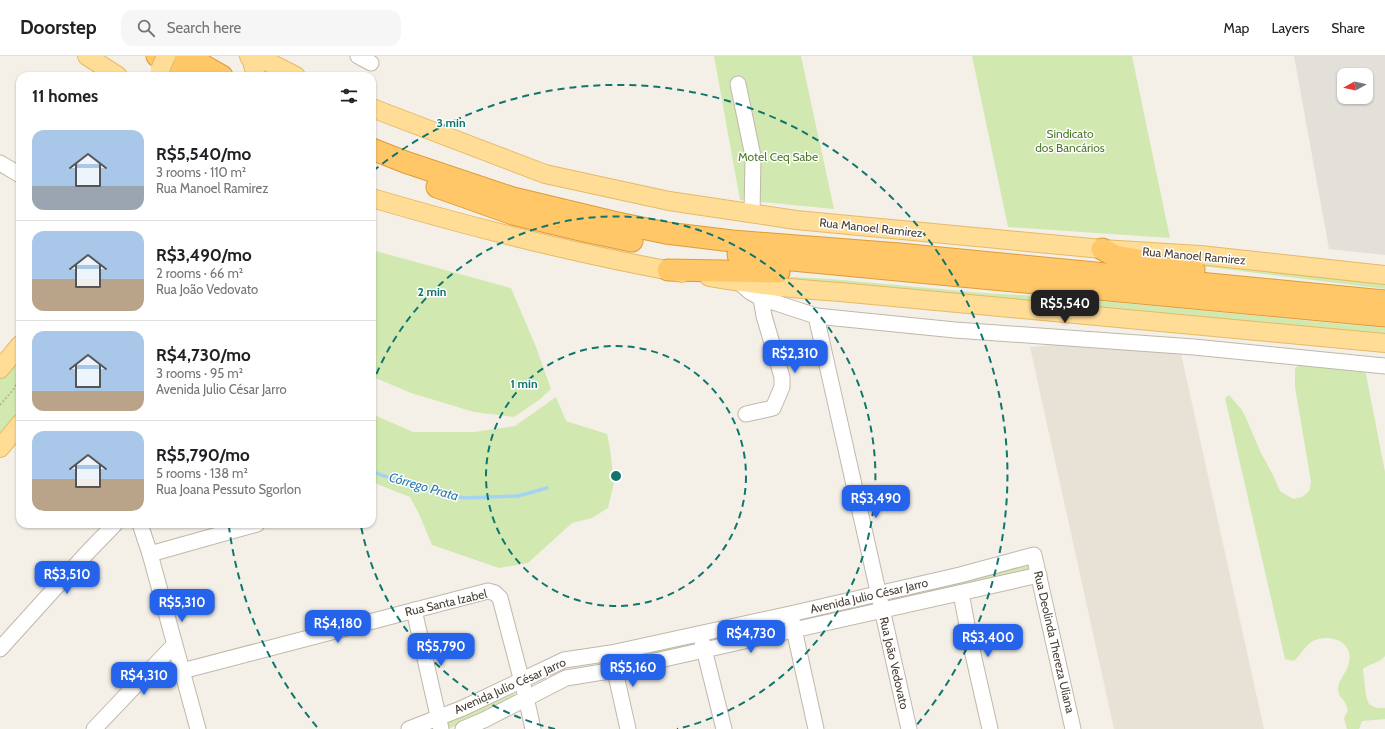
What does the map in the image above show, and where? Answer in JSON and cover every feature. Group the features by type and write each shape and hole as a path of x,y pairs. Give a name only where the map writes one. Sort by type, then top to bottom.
{"highway":[{"path":"187,56 215,72"},
{"path":"161,65 179,72"},
{"path":"376,151 405,162 513,198 666,233 732,241 899,254 1385,301"},
{"path":"376,165 513,214 589,232 680,249 841,266 1110,289 1385,316"},
{"path":"1102,249 1115,256 1248,279 1268,289"},
{"path":"668,270 828,273 841,266"}],"main road":[{"path":"87,56 112,72"},
{"path":"249,56 255,72"},
{"path":"256,56 288,72"},
{"name":"Rua Manoel Ramirez","path":"376,110 545,174 669,201 812,222 1102,249 1200,255 1385,275"},
{"path":"376,199 552,247 740,283 1385,343"},
{"path":"0,369 16,350"},
{"path":"0,448 16,429"}],"street":[{"path":"738,84 753,156 752,214"},
{"path":"0,163 16,173"},
{"path":"740,283 750,292 761,298 816,316 955,330 1194,347 1385,366"},
{"path":"746,414 773,408 782,387 782,377 764,316 761,298"},
{"name":"Rua João Vedovato","path":"816,316 909,729"},
{"path":"0,649 111,528"},
{"path":"141,528 150,554 198,729"},
{"path":"150,554 243,528"},
{"name":"Avenida Julio César Jarro","path":"409,729 440,723 463,708 564,660 611,653 790,614 967,573 1034,555"},
{"name":"Rua Deolinda Thereza Uliana","path":"1034,555 1073,729"},
{"name":"Avenida Julio César Jarro","path":"463,729 484,720 526,697 566,678 615,670 1039,575"},
{"name":"Rua Santa Izabel","path":"182,671 488,591 495,593 500,598 522,680"},
{"path":"961,592 970,641 990,729"},
{"path":"414,610 440,723"},
{"path":"790,614 816,729"},
{"path":"700,633 724,729"},
{"path":"94,729 174,645"},
{"path":"611,653 628,729"},
{"path":"522,680 533,729"}],"path":[{"path":"0,406 16,385"}],"shaded area":[{"path":"1294,56 1385,56 1385,255 1329,249"},
{"path":"1074,343 1180,349 1264,729 1114,729 1030,347"}],"green space":[{"name":"Motel Ceq Sabe","path":"714,56 801,56 834,209 740,200"},
{"name":"Sindicato dos Bancários","path":"972,56 1132,56 1170,238 1008,227"},
{"path":"376,251 511,288 536,347 551,389 539,400 514,417 474,412 411,393 376,379"},
{"path":"1149,257 1385,281 1385,289 1185,264"},
{"path":"753,275 831,279 984,293 1070,298 1385,328 1385,337 906,292"},
{"path":"16,361 16,415 0,435 0,379"},
{"path":"1298,365 1365,369 1385,472 1385,656 1380,661 1363,669 1366,696 1369,704 1377,708 1385,708 1385,719 1362,721 1359,729 1347,729 1344,718 1348,710 1338,690 1349,663 1350,655 1344,644 1333,639 1319,639 1307,645 1294,661 1285,659 1225,398 1229,395 1242,410 1280,491 1293,499 1302,497 1309,491 1311,482 1295,387 1295,369"},
{"path":"556,397 566,421 607,434 614,483 608,508 592,518 572,523 528,563 499,568 432,545 410,497 376,484 376,416 413,432 474,432 515,426"},
{"path":"1030,564 1031,569 887,601 887,597"},
{"path":"871,601 872,605 798,623 797,619"},
{"path":"786,622 787,627 713,642 712,637"},
{"path":"697,643 698,649 622,664 621,657"},
{"path":"514,693 517,699 448,729 444,724"}],"waterway":[{"name":"Córrego Prata","path":"376,473 464,498 518,496 547,488"}]}
